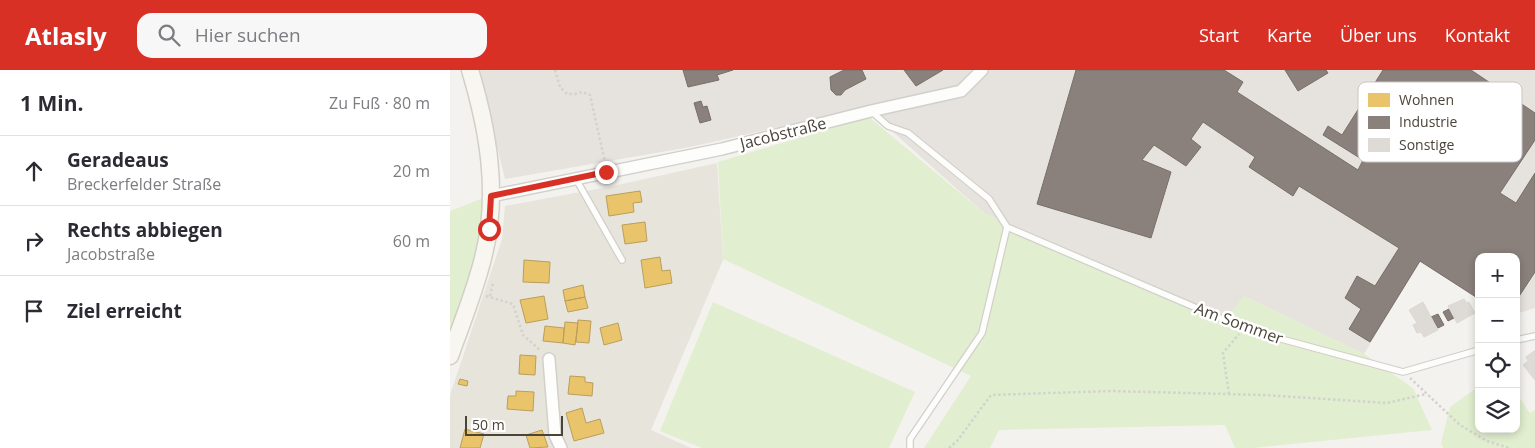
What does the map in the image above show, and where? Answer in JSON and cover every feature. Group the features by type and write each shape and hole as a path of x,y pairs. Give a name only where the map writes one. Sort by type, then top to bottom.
{"main road":[{"path":"450,356 472,296 489,229 491,196 488,144 470,70"}],"street":[{"name":"Jacobstraße","path":"491,196 722,149 871,111 961,91 982,70"},
{"path":"549,359 555,435 561,448"}],"lane":[{"path":"871,111 888,126 908,133 989,199 1007,227 982,332 910,439 910,448"},
{"path":"576,179 622,260"},
{"name":"Am Sommer","path":"1007,227 1227,321 1274,337 1403,372"},
{"path":"1520,339 1535,336"},
{"path":"1403,372 1475,351"}],"path":[{"path":"555,70 560,87 567,94 582,92 590,95 606,172"},
{"path":"490,296 512,304 523,336 549,359"},
{"path":"1229,394 1223,353 1245,327"},
{"path":"1403,372 1460,425 1487,441 1509,448"},
{"path":"949,448 957,441 991,395 1112,390 1229,394 1388,403 1426,394"}],"shaded area":[{"path":"478,70 1535,70 1535,308 1520,313 1520,253 1475,253 1475,296 1420,262 1364,354 1244,296 1226,317 984,213 866,108 690,147 505,179"},
{"path":"1009,85 1066,104 1037,204 1151,238 1244,296 1226,317 1199,305 1146,271 1015,227 1000,200 905,125 903,115 959,112"},
{"path":"717,163 723,260 651,430 691,448 450,448 450,395 502,239 505,206 613,186"}],"green space":[{"path":"869,117 984,213 1225,316 1244,296 1364,354 1413,388 1432,430 1253,448 1235,448 1225,425 999,430 990,448 924,448 971,376 723,259 718,162"},
{"path":"486,197 469,289 450,347 450,211"},
{"path":"713,302 915,392 889,448 702,448 660,431"},
{"path":"1475,389 1475,433 1520,433 1520,399 1530,413 1535,410 1535,448 1443,448 1441,443 1450,407"}],"building: Wohnen":[{"path":"640,191 642,202 633,203 634,212 609,216 606,196"},
{"path":"645,222 647,241 625,244 622,225"},
{"path":"660,257 662,271 670,270 672,283 645,288 641,260"},
{"path":"524,260 550,262 549,283 523,282"},
{"path":"583,285 585,297 565,301 563,290"},
{"path":"544,296 548,319 526,323 520,300"},
{"path":"585,297 588,308 568,312 565,301"},
{"path":"578,320 591,321 589,343 576,342"},
{"path":"565,322 578,323 575,345 563,343"},
{"path":"618,323 622,340 604,345 600,328"},
{"path":"545,326 564,328 563,343 543,341"},
{"path":"520,355 536,356 535,375 519,374"},
{"path":"570,376 585,377 585,382 593,383 592,396 568,394"},
{"path":"460,379 468,381 467,386 458,384"},
{"path":"516,391 534,392 533,411 507,409 508,396 516,396"},
{"path":"582,408 586,423 600,419 604,433 574,441 566,413"},
{"path":"465,429 484,434 480,448 460,448"},
{"path":"542,430 548,447 530,448 526,435"}],"building: Industrie":[{"path":"683,70 733,70 717,75 719,80 688,87"},
{"path":"844,70 862,70 866,79 845,90 841,95 836,95 831,90 830,77"},
{"path":"904,70 943,70 916,86"},
{"path":"1076,70 1224,70 1243,82 1237,92 1358,170 1362,162 1520,162 1500,193 1516,203 1535,173 1535,272 1520,295 1520,253 1475,253 1475,296 1420,261 1370,342 1349,329 1361,309 1345,298 1357,276 1375,286 1399,248 1299,186 1293,196 1249,167 1255,157 1203,122 1191,139 1201,147 1186,166 1154,145 1142,160 1171,172 1151,238 1037,204"},
{"path":"1285,70 1326,70 1328,73 1298,91"},
{"path":"1383,70 1471,70 1489,82 1375,82"},
{"path":"701,101 703,107 707,106 711,120 700,123 694,103"},
{"path":"1522,104 1535,113 1535,140 1522,160"},
{"path":"1358,110 1358,157 1323,135 1328,126 1342,135"},
{"path":"1449,309 1454,318 1448,321 1443,312"},
{"path":"1438,314 1444,325 1438,328 1431,317"}],"building: Sonstige":[{"path":"1464,299 1467,303 1469,302 1475,313 1457,323 1448,306"},
{"path":"1423,302 1438,330 1424,337 1421,332 1417,333 1413,325 1417,323 1409,310"},
{"path":"1534,351 1535,380 1523,365 1528,361 1526,357"}],"route":[{"path":"489,229 491,196 606,172"}]}
